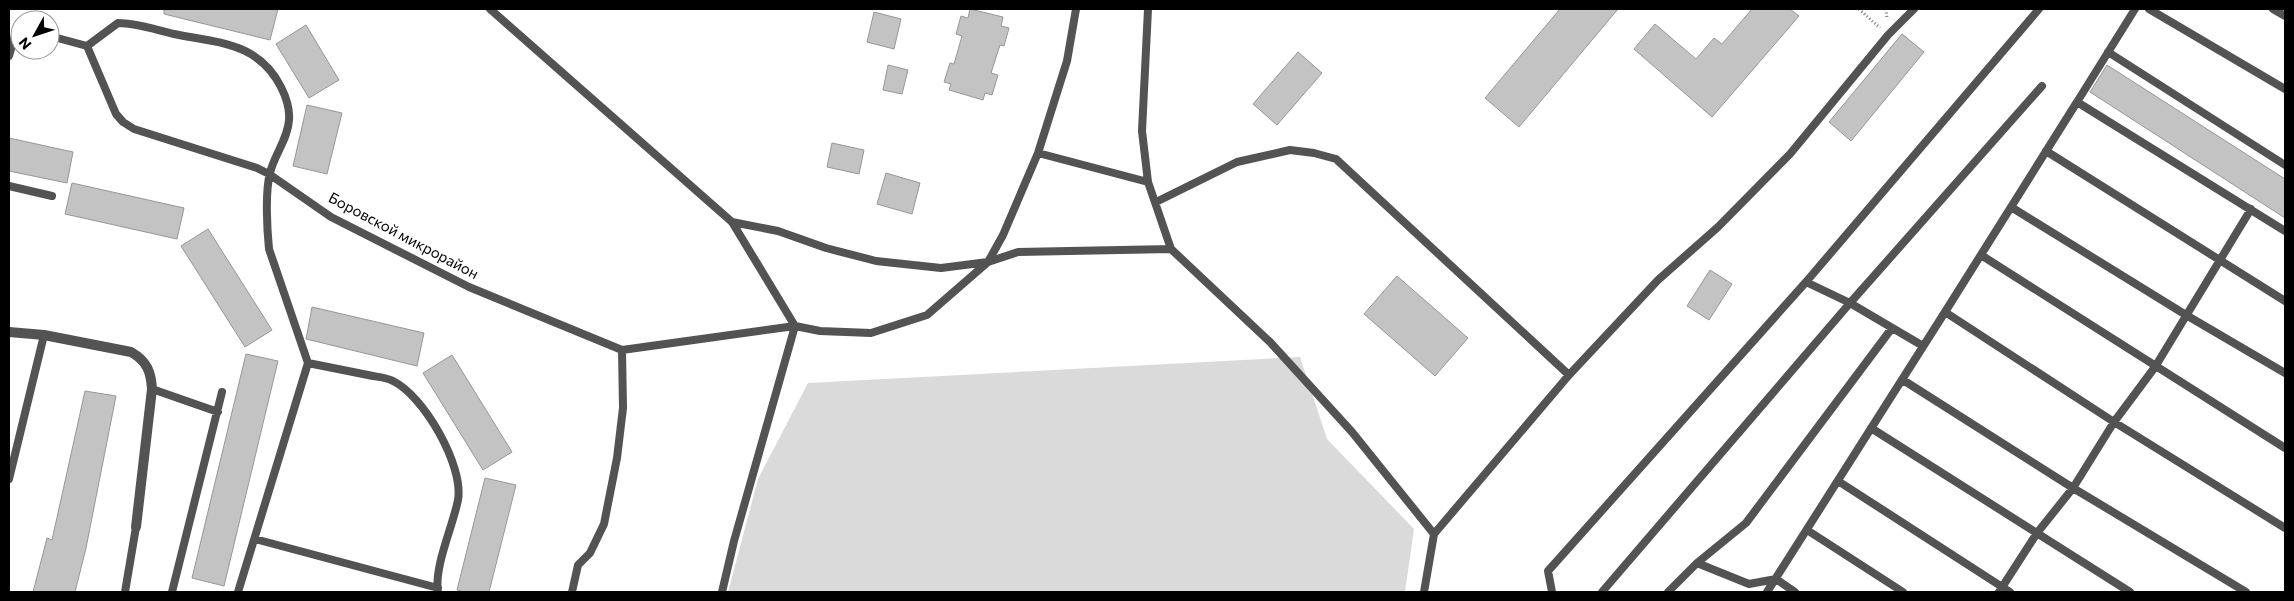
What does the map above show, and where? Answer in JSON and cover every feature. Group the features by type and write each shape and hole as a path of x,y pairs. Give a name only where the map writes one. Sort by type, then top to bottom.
{"street":[{"path":"9,332 44,335 131,352 141,358 148,368 152,389 136,527"}],"lane":[{"path":"490,9 732,222 795,326 734,541 722,592"},
{"path":"572,592 578,565 590,553 604,524 617,458 623,408 622,350 795,326 820,331 871,333 927,315 988,262 1003,235 1038,153 1067,61 1076,9"},
{"path":"1142,9 1148,13 1142,131 1148,182 1171,249 1270,342 1352,432 1434,534"},
{"path":"1424,592 1434,534 1569,375 1658,280 1718,227 1790,154 1888,35 1914,9"},
{"path":"1552,592 1548,571 1806,282 2039,9"},
{"path":"1767,592 2135,9"},
{"path":"2149,9 2285,89"},
{"path":"2273,9 2285,16"},
{"path":"60,39 87,46 116,24 122,23 235,46 258,57 279,84 288,108 289,120 286,132 269,174 267,222 269,249 308,363 238,592"},
{"name":"Боровской микрорайон","path":"87,46 116,114 123,122 134,129 257,168 269,174 331,217 469,287 622,350"},
{"path":"2108,52 2285,165"},
{"path":"1602,592 1850,303 2042,86"},
{"path":"2077,102 2285,231"},
{"path":"1156,202 1238,162 1290,150 1314,152 1336,159 1569,375"},
{"path":"2046,151 2285,301"},
{"path":"1038,153 1148,182"},
{"path":"9,186 52,196"},
{"path":"2011,206 2186,315 2285,373"},
{"path":"2001,590 2037,534 2073,488 2114,422 2155,367 2251,209"},
{"path":"732,222 778,231 826,248 876,261 941,268 988,262 1018,252 1171,249"},
{"path":"1981,255 2285,448"},
{"path":"1806,282 1850,303 1924,346"},
{"path":"1945,312 2114,422 2285,528"},
{"path":"1668,592 1697,563 1746,523 1892,328"},
{"path":"9,479 44,335"},
{"path":"255,538 438,590 444,553 458,499 458,485 450,456 432,421 406,389 392,380 308,363"},
{"path":"1902,380 2073,488 2246,592"},
{"path":"152,389 218,412"},
{"path":"172,592 222,392"},
{"path":"1871,428 2130,592"},
{"path":"1838,481 2001,590 2010,592"},
{"path":"124,592 136,527"},
{"path":"1807,530 1903,592"},
{"path":"1697,563 1750,584 1776,579 1796,592"}],"path":[{"path":"1858,9 1888,35"},
{"path":"1886,9 1888,35"}],"shaded area":[{"path":"1300,357 1327,439 1414,529 1405,592 728,592 758,479 808,383"}],"building":[{"path":"164,9 278,9 270,40 164,14"},
{"path":"970,9 1003,17 1001,26 1009,28 1004,46 1000,45 991,73 998,75 992,95 985,93 983,100 949,90 951,84 944,82 950,63 954,64 962,36 956,34 961,16 968,18"},
{"path":"1560,9 1618,9 1519,127 1485,98"},
{"path":"1752,9 1790,9 1799,16 1712,117 1634,49 1655,24 1696,59 1714,38 1722,44"},
{"path":"874,12 901,19 894,49 867,42"},
{"path":"306,25 339,80 309,98 276,44"},
{"path":"1902,34 1924,52 1851,141 1829,122"},
{"path":"1298,52 1322,73 1277,125 1253,104"},
{"path":"888,65 908,70 902,94 883,90"},
{"path":"2107,65 2285,179 2285,218 2090,92"},
{"path":"307,105 342,113 327,174 293,166"},
{"path":"9,138 73,152 67,183 9,171"},
{"path":"832,143 864,150 859,174 827,167"},
{"path":"886,173 920,183 912,214 877,204"},
{"path":"72,183 184,208 177,239 65,214"},
{"path":"208,229 272,330 245,347 181,246"},
{"path":"1710,270 1732,284 1709,320 1687,306"},
{"path":"1397,276 1468,338 1435,376 1364,314"},
{"path":"312,307 424,333 417,366 306,339"},
{"path":"246,354 278,361 224,586 192,578"},
{"path":"452,355 512,452 483,470 423,373"},
{"path":"85,391 116,396 86,548 75,592 33,592 47,538 52,540"},
{"path":"485,478 516,485 489,592 465,592 457,590"}]}
